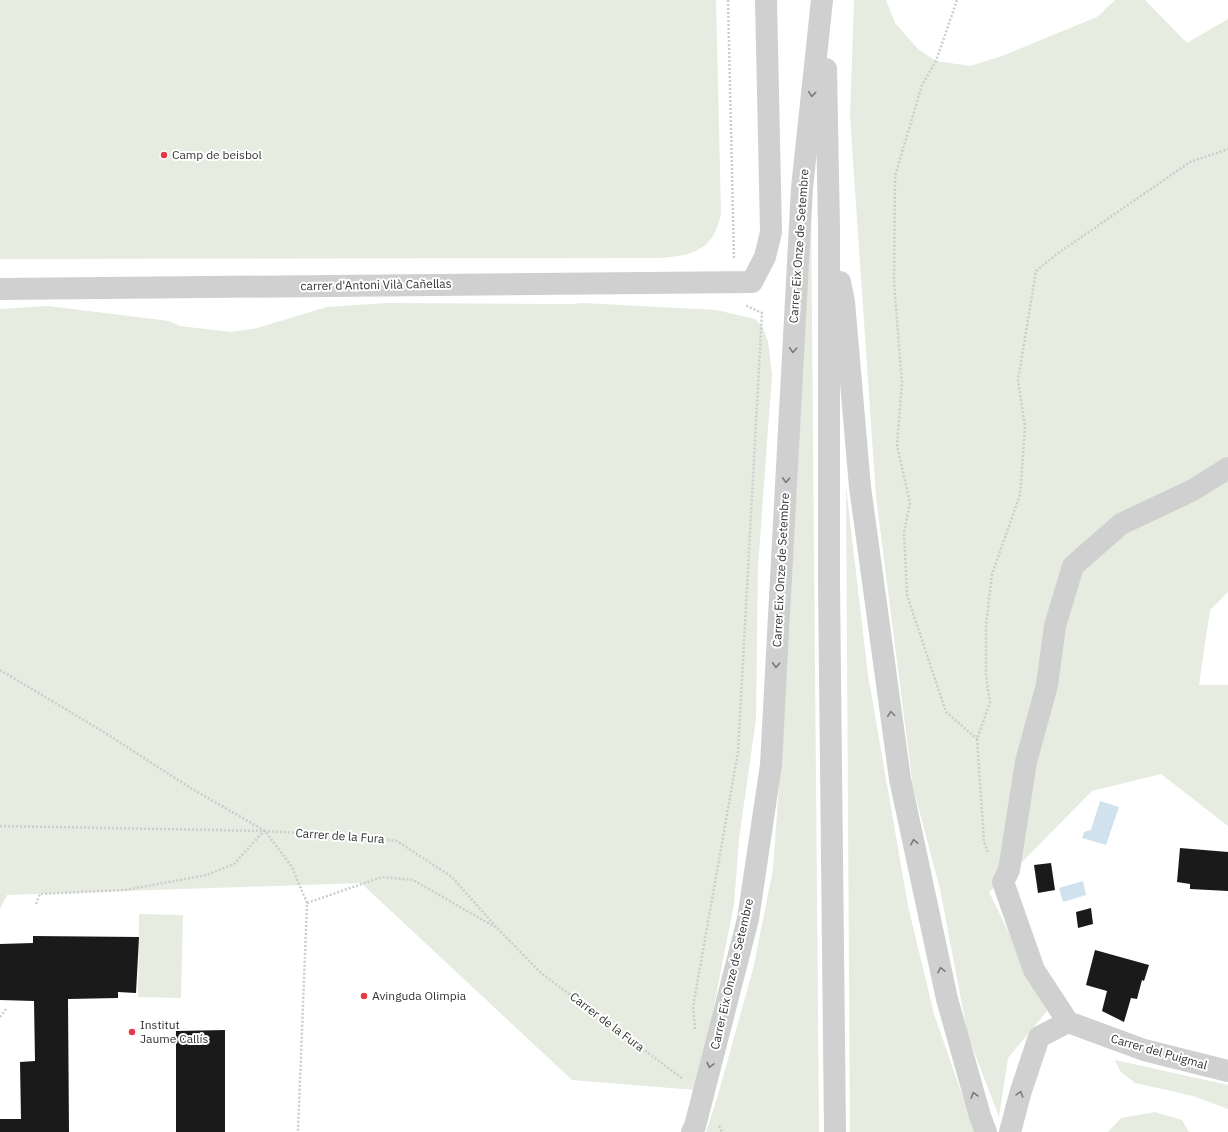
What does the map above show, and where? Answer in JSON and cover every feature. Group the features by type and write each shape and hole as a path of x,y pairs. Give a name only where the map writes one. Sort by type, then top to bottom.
{"street":[{"path":"743,282 765,257 771,232 766,0"},
{"name":"Carrer Eix Onze de Setembre","path":"692,1132 695,1126 748,919 771,765 802,188 822,0"},
{"name":"Carrer Eix Onze de Setembre","path":"825,0 829,229 829,591 835,1132"},
{"name":"Carrer Eix Onze de Setembre","path":"829,229 844,302 860,487 900,779 947,999 980,1116 986,1132"},
{"name":"carrer d'Antoni Vilà Cañellas","path":"0,289 743,282"},
{"path":"1010,1132 1020,1094 1039,1037 1068,1022 1034,970 1003,882 1009,870 1026,762 1047,684 1055,626 1073,566 1121,524 1193,490 1228,468"},
{"name":"Carrer del Puigmal","path":"1068,1022 1144,1050 1228,1071"}],"path":[{"path":"695,1030 693,1007 738,752 762,313 742,304 743,282 728,0"},
{"path":"957,0 936,61 922,85 895,176 894,282 902,382 897,445 910,503 904,532 907,595 946,712 977,739"},
{"path":"1003,882 984,842 977,739 990,702 986,676 986,625 992,574 1020,495 1025,427 1018,380 1036,271 1056,254 1190,162 1228,149"},
{"path":"0,670 102,731 189,787 264,831 292,867 307,903 298,1132"},
{"name":"Carrer de la Fura","path":"0,826 264,831 356,836 397,841 452,877 498,929 541,973 688,1082"},
{"path":"36,904 40,894 125,890 207,875 234,864 264,831"},
{"path":"307,903 382,877 412,880 498,929"},
{"path":"0,1017 6,1010"}],"shaded area":[{"path":"0,0 716,0 721,214 718,226 710,240 698,250 684,255 660,258 0,259"},
{"path":"854,0 886,0 895,23 919,50 936,61 970,66 1002,56 1097,17 1115,0 1145,0 1187,43 1228,19 1228,592 1210,610 1199,685 1228,685 1228,826 1161,774 1092,791 1024,860 989,892 1047,1011 1008,1058 999,1117 968,1036 940,889 913,787 876,497 850,117"},
{"path":"811,204 819,1132 706,1132 718,1095 753,969 773,869 787,675"},
{"path":"387,303 583,303 717,310 755,319 762,326 768,341 772,375 758,566 756,719 739,839 734,904 711,1021 695,1090 572,1080 361,883 7,895 0,909 0,309 48,306 169,321 180,326 231,332 257,328 327,307"},
{"path":"846,487 868,675 908,906 934,1014 975,1132 850,1132"},
{"path":"139,914 183,915 181,998 138,997"},
{"path":"1115,1060 1228,1085 1228,1109 1193,1096 1135,1083 1120,1071"},
{"path":"1155,1112 1182,1120 1189,1132 1108,1132 1121,1118"}],"water":[{"path":"1100,801 1119,807 1106,845 1082,838 1084,832 1091,830"},
{"path":"1083,881 1086,895 1063,902 1059,888"}],"building":[{"path":"1180,848 1228,852 1228,891 1190,889 1190,884 1177,882"},
{"path":"1051,863 1055,890 1038,893 1034,865"},
{"path":"1091,908 1093,924 1078,928 1076,912"},
{"path":"33,936 139,937 136,993 118,992 118,998 68,999 69,1132 0,1132 0,1119 21,1119 20,1062 35,1061 34,1001 0,1000 0,944 33,943"},
{"path":"1095,950 1149,965 1144,981 1142,980 1137,999 1131,998 1124,1022 1102,1011 1107,991 1086,985"},
{"path":"225,1030 225,1132 176,1132 176,1031"}],"place":[{"name":"Camp de beisbol","path":"164,155"},
{"name":"Avinguda Olimpia","path":"364,996"},
{"name":"Institut Jaume Callís","path":"132,1032"}]}
